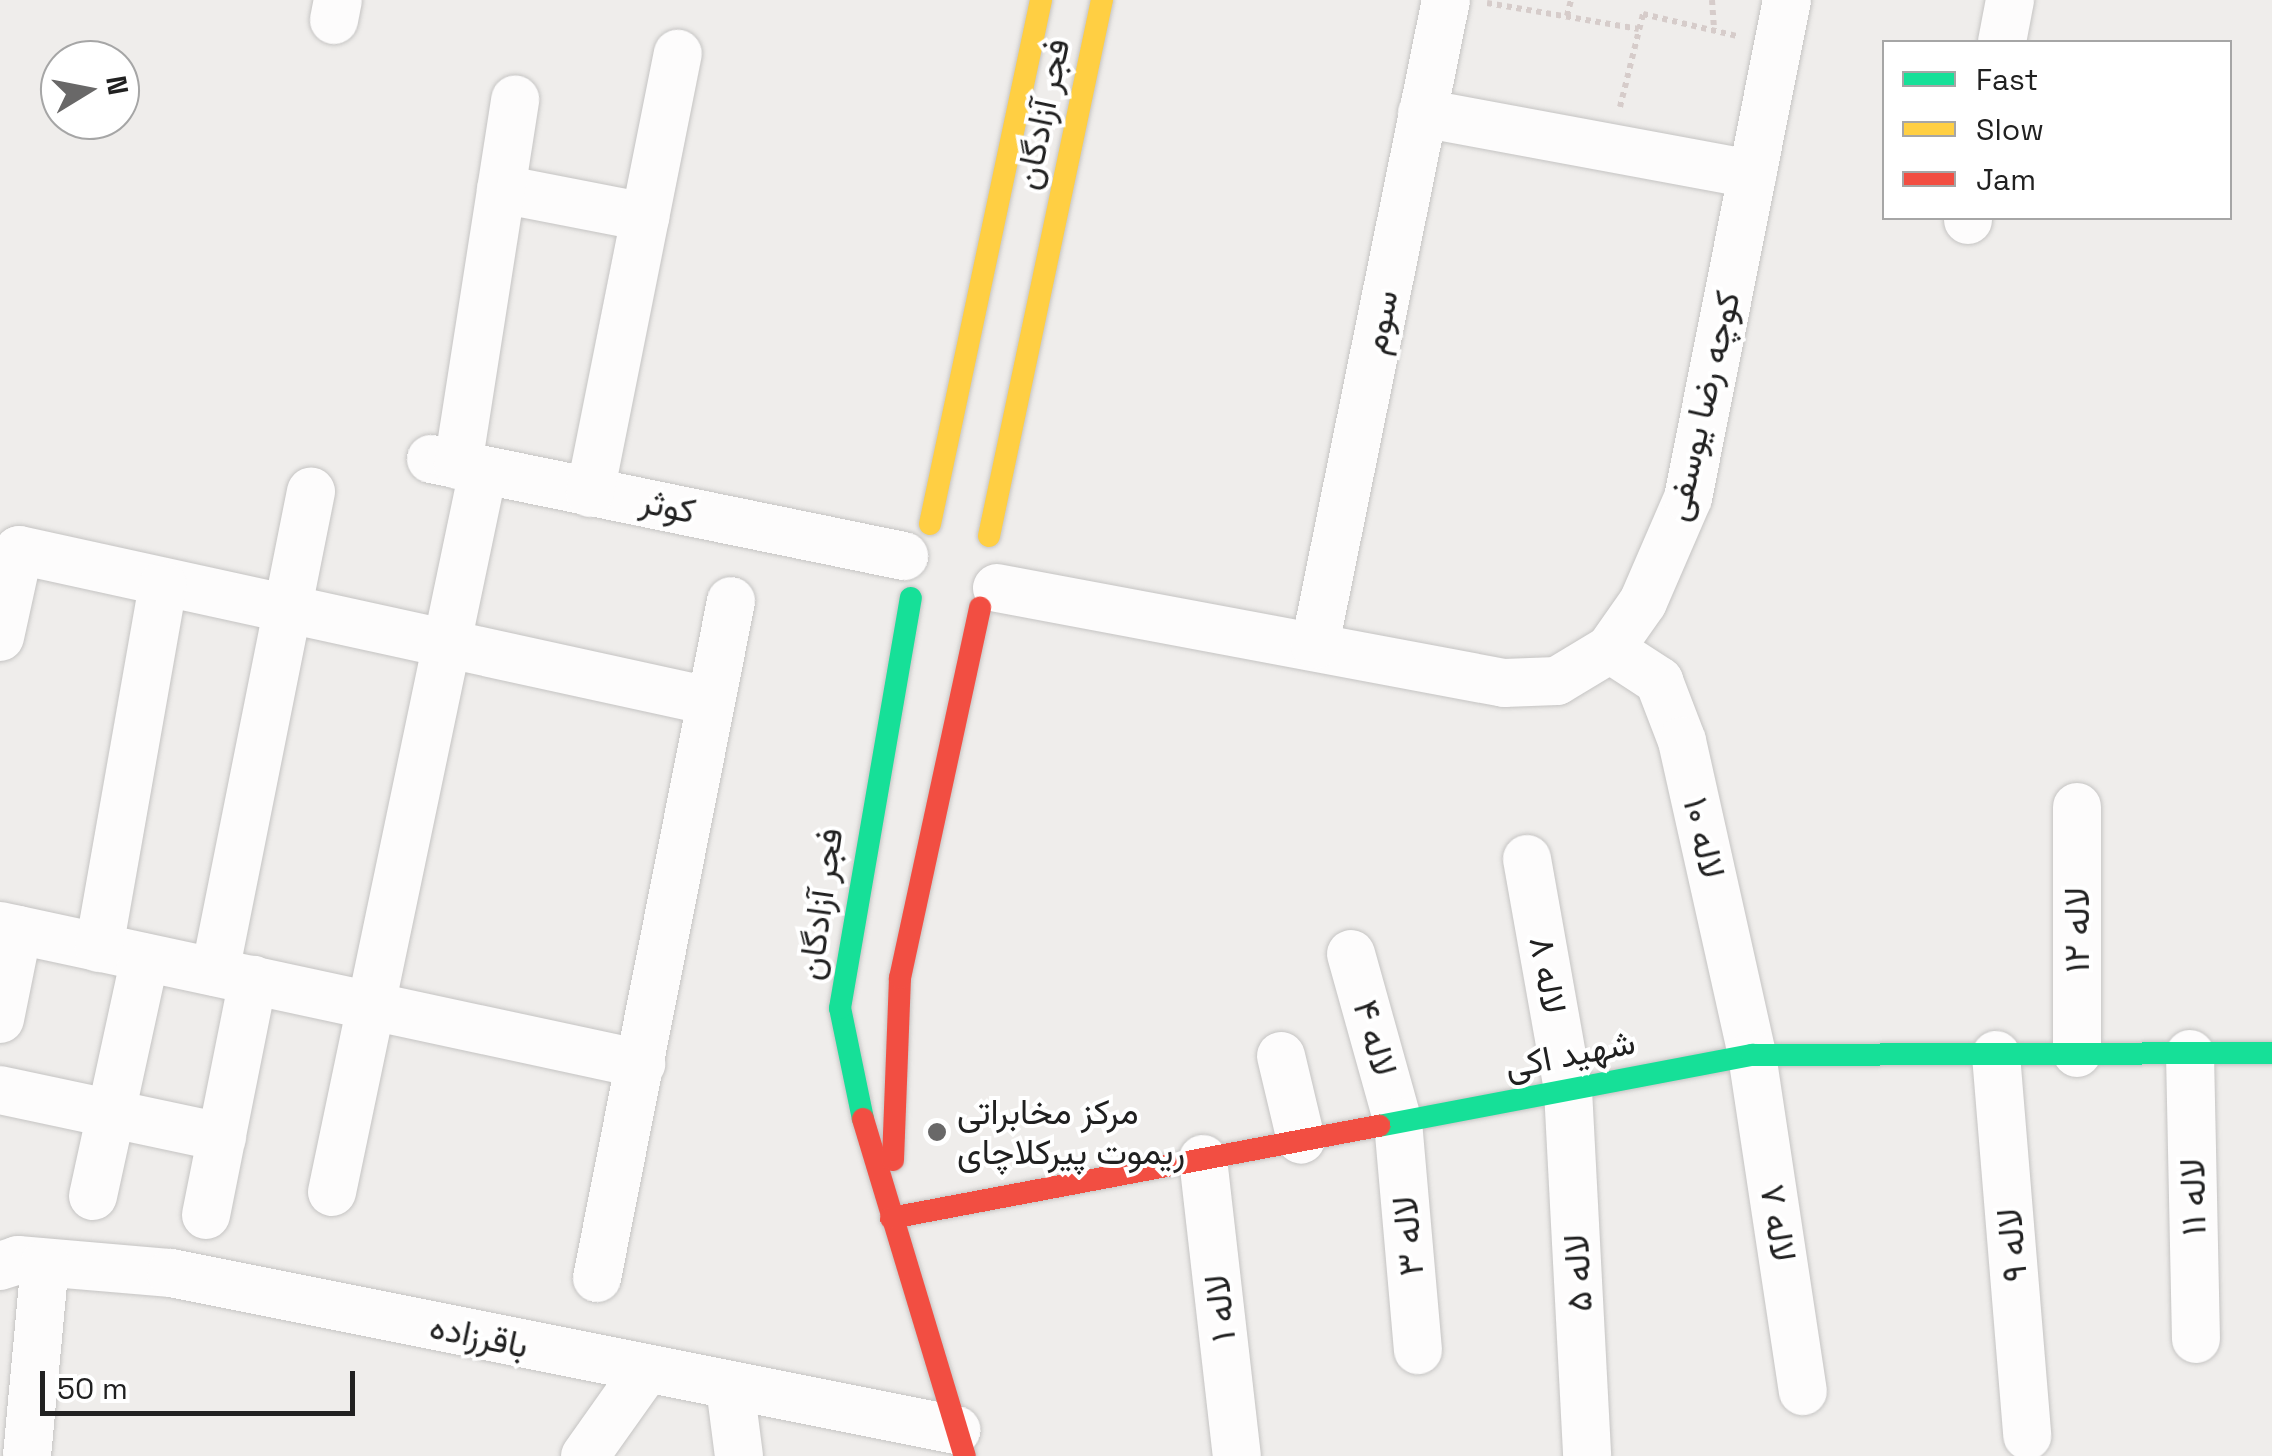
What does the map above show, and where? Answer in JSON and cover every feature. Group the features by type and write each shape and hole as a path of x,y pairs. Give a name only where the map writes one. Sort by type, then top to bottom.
{"street":[{"name":"فجر آزادگان","path":"961,1443 891,1218 840,1008 915,559 1041,0"},
{"name":"فجر آزادگان","path":"989,536 1102,0"},
{"path":"2002,40 2010,0"},
{"name":"سوم","path":"1314,644 1422,114 1475,5"},
{"name":"کوچه رضا یوسفی","path":"989,598 1314,644 1504,683 1557,681 1610,649 1643,602 1688,498 1752,174 1766,9"},
{"path":"590,493 678,54"},
{"path":"332,1192 445,648 457,465 514,100"},
{"path":"1422,114 1752,174"},
{"path":"501,189 645,217"},
{"name":"کوثر","path":"457,465 915,559"},
{"path":"206,1215 222,1137 234,976 311,491"},
{"path":"962,521 989,536 989,598 944,618 915,559 962,521"},
{"path":"0,637 19,550 445,648 709,701"},
{"path":"99,948 163,586"},
{"name":"فجر آزادگان","path":"891,1218 900,978 989,598"},
{"path":"597,1278 709,701 732,601"},
{"name":"لاله ۱۰","path":"1610,649 1660,681 1682,741 1752,1055"},
{"name":"لاله ۱۲","path":"2077,807 2077,1053"},
{"name":"لاله ۸","path":"1527,860 1568,1090"},
{"path":"0,1018 9,928 641,1064"},
{"name":"لاله ۴","path":"1352,954 1398,1122"},
{"path":"94,1196 145,958"},
{"name":"لاله ۹","path":"1996,1054 2028,1436"},
{"name":"لاله ۱۱","path":"2190,1054 2196,1339"},
{"name":"شهید اکی","path":"891,1218 1752,1055 2272,1054"},
{"name":"لاله ۷","path":"1752,1055 1803,1392"},
{"path":"1282,1056 1301,1140"},
{"path":"0,1090 222,1137"},
{"name":"لاله ۵","path":"1568,1090 1586,1456"},
{"name":"لاله ۳","path":"1398,1122 1418,1350"},
{"name":"لاله ۱","path":"1203,1159 1237,1456"},
{"path":"22,1264 26,1456"},
{"name":"باقرزاده","path":"22,1264 171,1273 730,1387 961,1443"},
{"path":"586,1456 646,1370"},
{"path":"730,1387 740,1456"}],"path":[{"path":"1567,16 1570,0"},
{"path":"1712,0 1714,30"},
{"path":"1475,5 1639,29"},
{"path":"1736,56 1740,36 1766,9"},
{"path":"1619,113 1642,14 1740,36"},
{"path":"1600,110 1636,117"}],"traffic: fast":[{"path":"863,1119 840,1008 911,598"},
{"path":"1379,1126 1752,1055 2272,1053"}],"traffic: slow":[{"path":"930,524 1041,0"},
{"path":"989,536 1102,0"}],"traffic: jam":[{"path":"893,1160 900,978 980,608"},
{"path":"863,1119 965,1456"},
{"path":"891,1218 1379,1126"}],"place":[{"name":"مرکز مخابراتی ریموت پیرکلاچای","path":"937,1132"}]}
